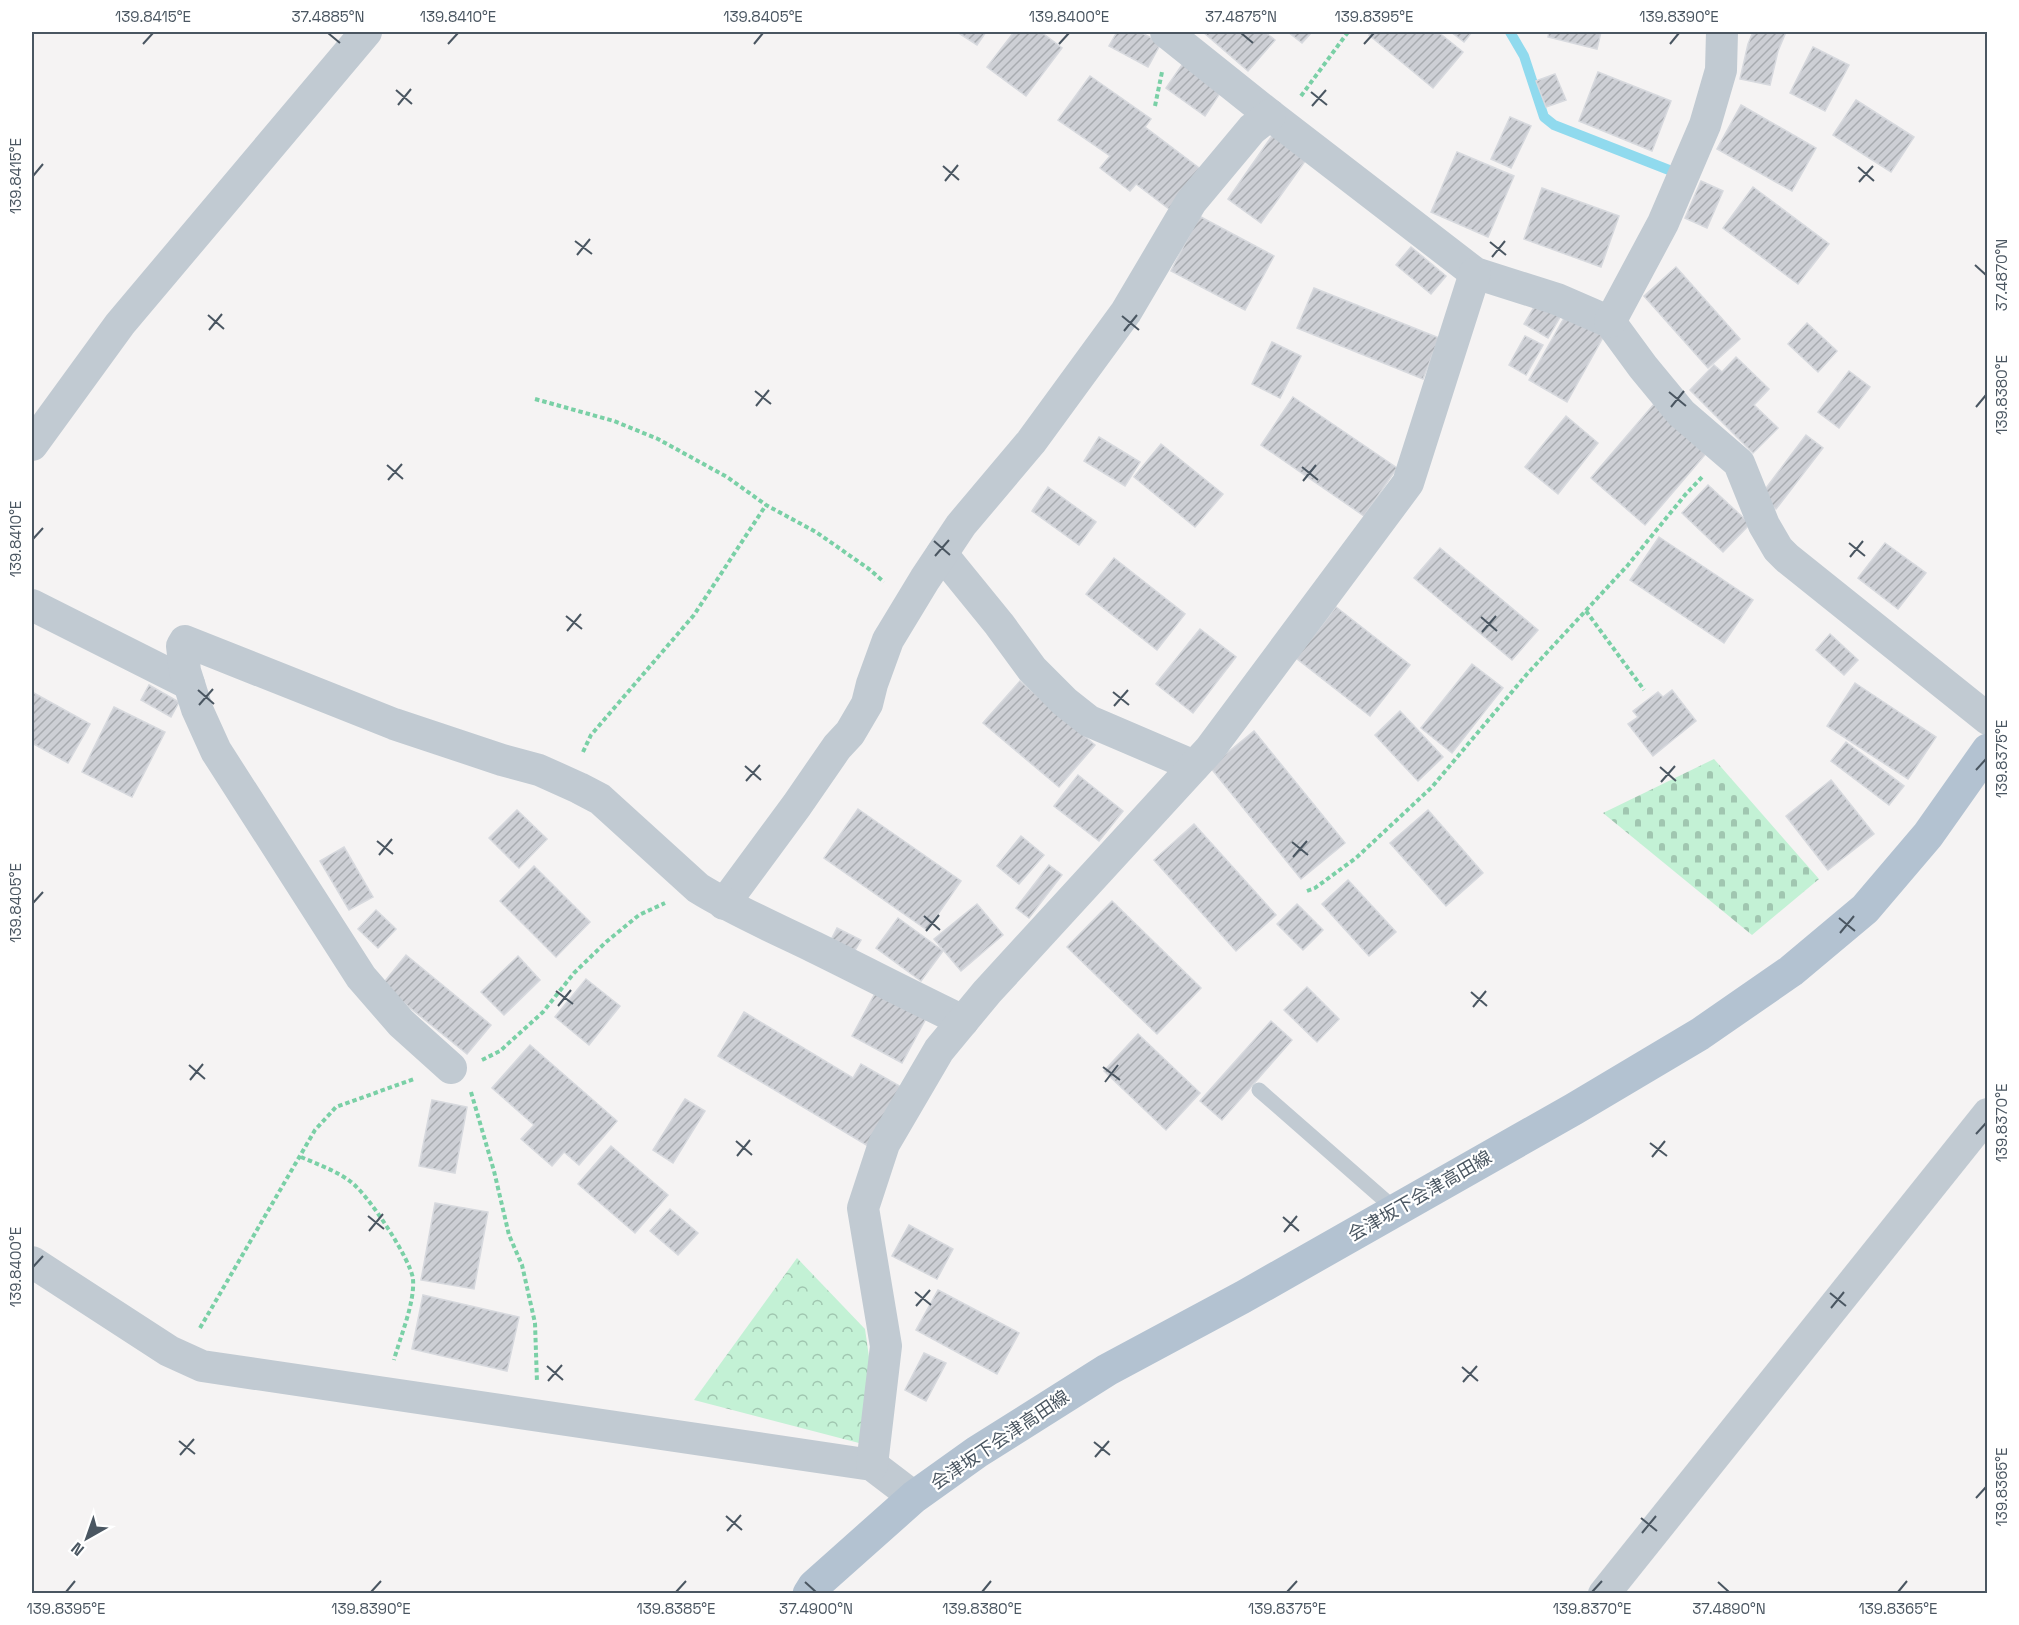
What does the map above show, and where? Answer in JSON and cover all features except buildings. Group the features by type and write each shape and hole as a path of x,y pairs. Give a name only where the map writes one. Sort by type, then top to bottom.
{"main road":[{"name":"会津坂下会津高田線","path":"809,1593 868,1537 915,1497 977,1452 1107,1371 1244,1297 1574,1109 1700,1034 1791,971 1865,909 1928,835 1988,750"}],"street":[{"path":"32,445 120,324 366,32"},
{"path":"1166,32 1475,273 1557,299 1610,322 1681,413 1739,463 1764,525 1778,549 1988,719"},
{"path":"1610,322 1663,223 1705,125 1721,70 1722,32"},
{"path":"711,896 850,733 867,704 888,640 909,605 962,525 1030,442 1126,312 1191,202 1252,129 1276,119"},
{"path":"872,1465 886,1346 862,1208 884,1144 939,1050 1217,739 1408,483 1475,273"},
{"path":"942,554 1032,669 1065,702 1089,721 1194,766"},
{"path":"32,605 189,684"},
{"path":"457,1067 401,1023 361,977 216,751 197,709 185,671 182,646 185,641 394,724 539,770 579,788 600,800 711,896 963,1022"},
{"path":"1604,1593 1988,1114"},
{"path":"32,1262 169,1351 202,1366 872,1465 915,1497"}],"lane":[{"path":"1259,1090 1396,1210"}],"path":[{"path":"1276,119 1348,32"},
{"path":"535,399 614,421 658,439 727,477 766,505 816,532 869,569 909,605"},
{"path":"1307,891 1315,888 1356,858 1432,787 1527,674 1628,565 1684,495 1727,452"},
{"path":"579,788 581,755 591,735 694,615 766,505"},
{"path":"1586,611 1644,690"},
{"path":"183,1358 315,1130 336,1107 440,1070 472,1064 500,1051 543,1012 574,973 606,942 639,915 711,896"},
{"path":"457,1067 494,1171 509,1235 522,1265 535,1323 538,1371 535,1415"},
{"path":"301,1157 351,1182 369,1201 395,1239 413,1277 413,1294 384,1393"}],"green space":[{"path":"1714,759 1819,879 1752,935 1603,813"},
{"path":"797,1258 865,1329 871,1371 859,1443 694,1400"}],"waterway":[{"path":"1510,32 1524,56 1544,117 1554,125 1669,170"}]}
